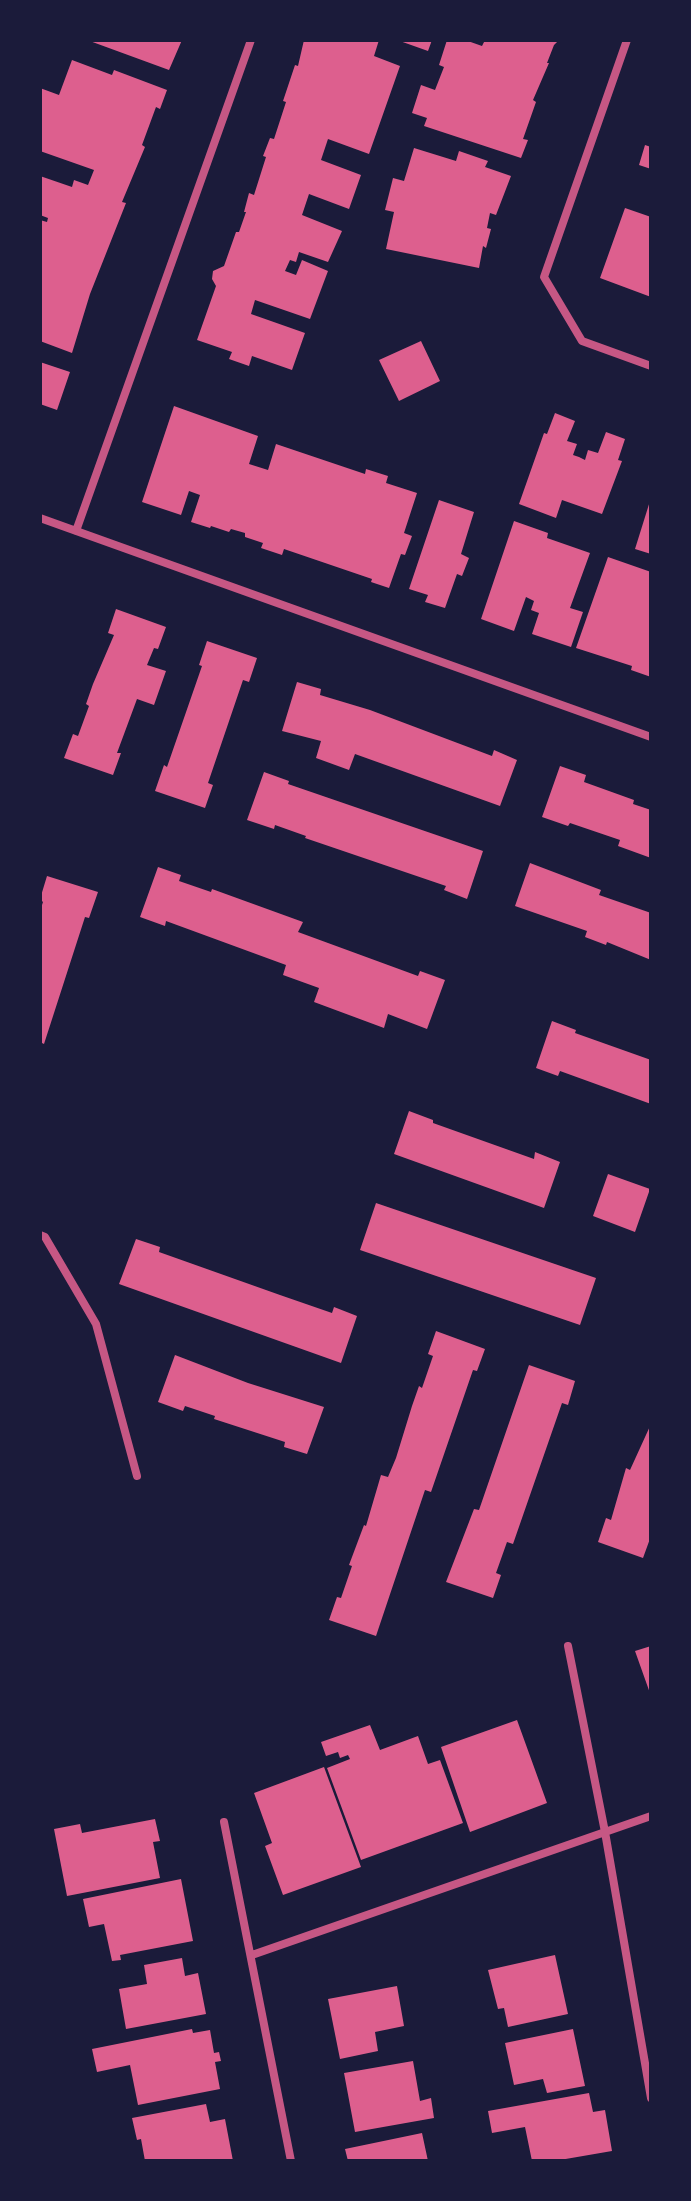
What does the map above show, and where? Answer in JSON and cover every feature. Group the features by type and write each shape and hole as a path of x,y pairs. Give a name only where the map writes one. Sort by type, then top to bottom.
{"street":[{"path":"76,531 251,40"},
{"path":"627,40 544,277 582,341 651,366"},
{"path":"40,518 651,737"},
{"path":"40,1235 45,1237 96,1324 137,1476"},
{"path":"568,1646 605,1832 651,2098"},
{"path":"252,1955 651,1816"},
{"path":"224,1822 291,2161"}],"building":[{"path":"87,40 182,40 169,70"},
{"path":"304,40 379,40 374,56 400,66 369,154 328,139 321,160 361,175 349,209 309,194 302,215 342,231 328,262 299,252 296,262 290,260 285,271 296,275 302,260 328,271 310,319 255,300 251,314 305,333 292,370 252,356 249,366 229,359 232,352 197,340 216,286 212,279 213,271 224,266 246,212 249,193 254,195 266,157 263,156 270,138 274,139 286,102 283,101 295,65 298,66"},
{"path":"397,40 432,40 428,51"},
{"path":"447,40 465,40 482,46 485,40 559,40 554,45 533,100 536,102 523,139 528,140 521,158 424,126 427,118 412,113 421,85 435,90 444,67 439,65"},
{"path":"72,60 112,75 114,70 167,90 160,109 156,107 142,145 145,147 122,202 126,203 90,294 72,353 40,341 40,220 47,222 48,218 40,215 40,176 72,187 74,180 88,185 94,170 40,151 40,88 59,95"},
{"path":"645,145 651,147 651,169 639,165"},
{"path":"414,148 456,161 459,151 488,161 485,167 511,176 496,215 490,213 487,228 491,229 486,248 483,246 479,268 386,249 394,212 385,210 393,178 404,181"},
{"path":"625,208 651,217 651,297 600,278"},
{"path":"421,341 440,381 399,401 379,360"},
{"path":"40,362 70,372 57,410 40,404"},
{"path":"174,406 258,436 249,464 268,470 276,444 365,474 366,469 388,476 386,483 417,493 404,533 412,536 405,555 401,554 389,588 371,582 372,579 284,549 282,555 261,548 263,543 245,537 245,533 191,522 200,495 189,491 181,515 142,502"},
{"path":"555,413 575,421 567,441 577,444 573,455 585,460 588,450 598,453 606,432 625,439 618,460 622,461 602,514 562,500 556,518 519,504 544,433 547,434"},
{"path":"439,500 474,512 461,554 469,558 462,576 457,574 445,608 425,602 428,595 409,589"},
{"path":"651,501 651,554 635,549"},
{"path":"514,521 548,533 547,538 590,553 570,608 583,612 571,647 532,634 539,613 531,610 534,601 526,597 514,631 481,619"},
{"path":"608,557 651,572 651,677 631,670 632,666 576,648"},
{"path":"116,609 166,627 158,649 154,648 147,665 166,671 154,705 137,699 117,753 121,753 113,775 64,758 73,734 78,736 93,684 114,635 108,633"},
{"path":"207,641 257,658 249,682 243,680 208,783 213,785 205,808 155,791 164,765 167,767 202,666 199,665"},
{"path":"297,682 321,689 320,695 370,710 492,756 494,750 517,760 500,806 355,754 349,770 316,758 321,741 282,731"},
{"path":"560,766 586,775 584,782 634,800 633,804 651,810 651,858 618,846 620,840 542,817"},
{"path":"264,772 289,781 288,784 483,851 467,899 444,890 446,886 275,825 274,829 247,820"},
{"path":"530,863 601,890 599,895 651,913 651,960 607,942 606,945 585,937 587,931 515,906"},
{"path":"158,867 181,875 179,881 211,892 212,889 303,922 298,932 418,976 420,971 445,980 427,1029 388,1014 384,1028 314,1002 319,988 283,975 286,965 166,921 165,926 140,917"},
{"path":"47,876 98,892 89,918 85,917 44,1044 40,1042 40,911 43,902 40,899"},
{"path":"552,1021 576,1030 575,1033 651,1060 651,1104 560,1071 558,1076 536,1068"},
{"path":"409,1111 433,1120 433,1123 534,1159 535,1152 560,1162 544,1208 394,1154"},
{"path":"608,1174 650,1189 635,1232 593,1216"},
{"path":"376,1203 596,1278 580,1325 360,1250"},
{"path":"136,1239 160,1247 159,1252 280,1295 332,1313 334,1307 357,1316 341,1363 119,1284"},
{"path":"436,1331 485,1349 477,1371 473,1370 431,1492 425,1490 376,1636 329,1620 337,1597 341,1598 352,1566 349,1565 366,1526 381,1475 388,1477 419,1386 422,1388 433,1356 428,1354"},
{"path":"175,1355 324,1407 307,1454 284,1447 285,1442 214,1419 215,1416 185,1406 183,1411 158,1402"},
{"path":"529,1365 575,1381 568,1405 562,1403 513,1544 507,1542 496,1573 501,1575 493,1598 446,1582 474,1509 479,1510"},
{"path":"651,1424 651,1536 643,1558 598,1542 606,1518 611,1520 626,1468 630,1470"},
{"path":"651,1646 651,1696 635,1651"},
{"path":"517,1720 547,1803 470,1832 441,1747"},
{"path":"370,1725 380,1750 418,1736 428,1764 440,1760 463,1823 361,1860 327,1768 350,1759 348,1755 340,1758 338,1752 326,1756 321,1742"},
{"path":"324,1767 361,1867 283,1895 265,1846 272,1843 254,1793"},
{"path":"155,1819 160,1841 153,1842 160,1878 67,1896 54,1829 80,1824 82,1833"},
{"path":"181,1879 193,1941 120,1955 121,1960 112,1961 104,1924 89,1927 83,1899"},
{"path":"555,1955 568,2014 508,2027 504,2008 498,2009 488,1970"},
{"path":"182,1958 185,1976 198,1973 206,2014 126,2029 119,1989 147,1984 144,1965"},
{"path":"397,1986 404,2026 375,2032 378,2051 340,2059 328,1999"},
{"path":"192,2029 193,2033 210,2030 214,2053 219,2052 221,2061 215,2062 220,2089 138,2105 130,2065 97,2072 92,2049"},
{"path":"573,2029 585,2086 547,2093 543,2079 514,2085 505,2043"},
{"path":"413,2061 420,2101 431,2098 434,2118 355,2132 344,2073"},
{"path":"589,2093 593,2112 605,2110 612,2151 554,2161 532,2161 525,2127 492,2133 488,2111"},
{"path":"206,2104 210,2122 225,2119 233,2161 145,2161 141,2139 137,2140 132,2118"},
{"path":"422,2133 428,2161 348,2161 345,2149"}]}
